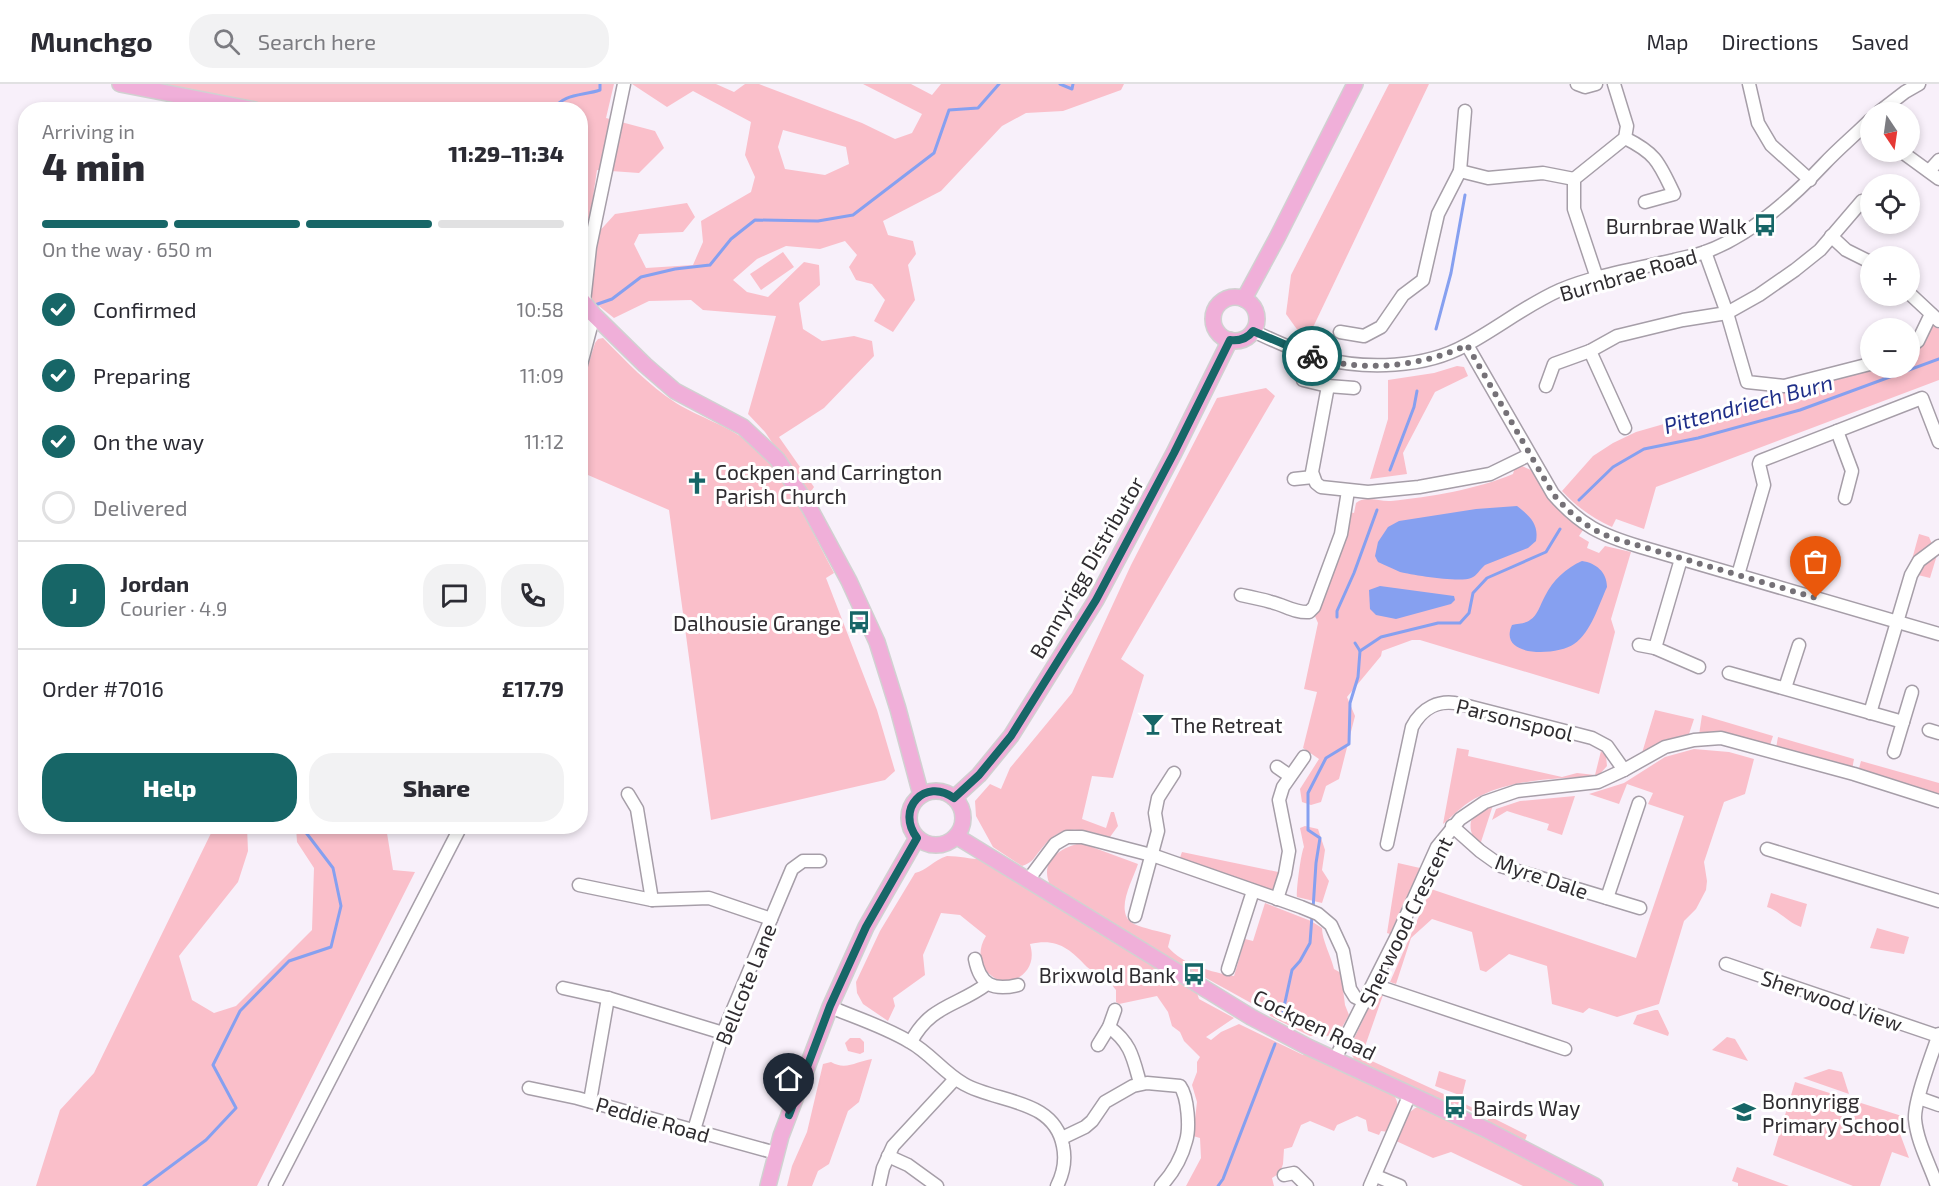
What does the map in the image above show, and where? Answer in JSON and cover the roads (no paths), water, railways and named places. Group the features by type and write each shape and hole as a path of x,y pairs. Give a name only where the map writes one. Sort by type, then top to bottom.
{"main road":[{"path":"120,84 213,102"},
{"path":"1244,299 1355,84"},
{"path":"1233,297 1244,299 1252,304 1256,311 1257,323 1246,338 1230,340 1215,328 1214,312 1225,299 1233,297"},
{"path":"588,308 645,365 675,391 744,427 777,459 809,507 849,581 877,642 921,795"},
{"name":"Bonnyrigg Distributor","path":"954,798 979,775 1011,736 1096,600 1174,453 1230,340"},
{"path":"938,791 954,798 960,805 963,819 961,829 951,841 937,846 917,838 909,824 909,816 910,808 921,795 938,791"},
{"name":"Cockpen Road","path":"956,836 1251,1017 1487,1130 1595,1186"},
{"path":"768,1186 781,1136 830,1006 866,927 917,838"}],"street":[{"path":"588,261 624,84"},
{"path":"1577,84 1585,87 1596,84"},
{"path":"1461,171 1488,178 1543,173 1574,179 1625,138 1627,126 1614,84"},
{"path":"1749,84 1758,123 1771,145 1810,180"},
{"path":"1892,102 1919,84"},
{"path":"1340,332 1364,336 1381,327 1403,295 1423,280 1438,214 1461,171 1464,111"},
{"name":"Burnbrae Road","path":"1253,331 1319,358 1358,364 1396,364 1444,355 1467,345 1516,313 1561,290 1598,278 1705,252 1768,216 1810,180 1860,130"},
{"path":"1625,138 1646,149 1659,162 1674,194 1645,202"},
{"path":"1916,162 1934,175 1939,160"},
{"path":"1574,179 1574,209 1598,278"},
{"path":"1546,386 1554,364 1590,351 1617,336 1683,320 1727,313 1760,295 1820,250 1860,203"},
{"path":"1831,236 1846,250 1860,257"},
{"path":"1705,252 1727,313 1747,382 1784,386 1860,367"},
{"path":"1920,304 1935,318 1920,338"},
{"path":"588,338 594,315"},
{"path":"1467,345 1553,494 1564,507 1591,528 1613,538 1939,634"},
{"path":"1590,351 1626,428"},
{"path":"1303,380 1328,386 1354,388"},
{"path":"1328,386 1312,471 1313,477 1321,487 1368,492 1419,487 1490,474 1529,455"},
{"path":"1738,575 1764,485 1760,461 1922,399 1939,442"},
{"path":"1837,431 1852,471 1845,498"},
{"path":"1294,480 1313,477"},
{"path":"1242,596 1273,602 1291,611 1309,612 1314,607 1341,534 1348,491"},
{"path":"1870,713 1914,567 1939,546"},
{"path":"1655,648 1682,558"},
{"path":"1639,645 1655,648 1699,667"},
{"path":"1785,688 1798,645"},
{"path":"1729,673 1903,722"},
{"path":"1894,752 1912,693"},
{"name":"Parsonspool","path":"1387,844 1412,727 1420,714 1433,705 1452,702 1592,738 1607,746 1624,770"},
{"name":"Sherwood Crescent","path":"1335,1059 1374,985 1432,856 1452,826 1470,811 1498,797 1532,789 1598,782 1665,747 1694,740 1721,738 1833,768 1939,801"},
{"path":"1277,899 1286,874 1289,851 1280,800 1283,787 1304,757"},
{"path":"1277,767 1290,776"},
{"path":"1135,916 1158,831 1155,813 1158,798 1174,773"},
{"path":"628,795 637,809 652,900"},
{"name":"Myre Dale","path":"1607,898 1639,802"},
{"name":"Myre Dale","path":"1452,826 1501,866 1640,908"},
{"path":"275,1186 457,834"},
{"name":"Cockpen Road","path":"1028,880 1055,844 1067,837 1082,837 1151,855 1301,907 1318,914 1331,925 1339,941 1352,994 1365,1002"},
{"path":"1767,849 1939,901"},
{"name":"Bellcote Lane","path":"694,1130 723,1033 792,869 803,861 820,861"},
{"path":"579,885 652,900 708,898 771,919"},
{"path":"1228,969 1253,891"},
{"path":"975,959 976,968 987,984 1004,988 1018,985"},
{"name":"Sherwood View","path":"1726,964 1939,1035"},
{"path":"911,1042 928,1018 942,1008 972,996 987,984"},
{"path":"1374,985 1546,1039 1565,1049"},
{"path":"564,988 608,998 723,1033"},
{"path":"590,1101 608,998"},
{"path":"830,1006 911,1042 955,1079 974,1090 1008,1098 1034,1108 1048,1118 1062,1138 1064,1150 1064,1168 1058,1186"},
{"path":"1098,1045 1109,1028 1115,1010"},
{"path":"1109,1028 1120,1035 1128,1045 1140,1083"},
{"path":"1937,1186 1915,1118 1939,1035"},
{"path":"879,1186 893,1146 955,1079"},
{"path":"1062,1138 1085,1126 1109,1098 1140,1083 1180,1086 1188,1114 1186,1140 1170,1176 1161,1186"},
{"name":"Peddie Road","path":"529,1088 590,1101 776,1153"},
{"path":"1400,1186 1373,1181 1410,1094"},
{"path":"1919,1098 1939,1105"},
{"path":"888,1156 908,1165 937,1186"},
{"path":"1284,1175 1294,1173 1307,1186"}],"water":[{"path":"1517,506 1535,525 1536,541 1528,548 1485,565 1471,578 1447,579 1400,572 1378,562 1375,556 1378,542 1388,527 1399,521 1476,509"},
{"path":"1582,561 1600,569 1607,587 1585,633 1574,644 1555,651 1531,651 1513,644 1510,636 1512,625 1533,618 1556,580 1565,571"},
{"path":"1380,586 1454,596 1455,600 1451,604 1396,619 1376,615 1370,609 1369,590"}],"waterway":[{"path":"561,102 600,90 600,84"},
{"path":"592,306 612,299 641,277 675,269 710,265 731,239 755,220 818,221 853,215 934,153 949,110 978,108 999,84"},
{"path":"1060,84 1072,89 1073,84"},
{"path":"1436,329 1451,273 1465,195"},
{"name":"Pittendriech Burn","path":"1579,500 1613,467 1644,449 1698,438 1800,410 1939,359"},
{"path":"1390,470 1414,407 1417,391"},
{"path":"1337,617 1337,611 1354,573 1377,510"},
{"name":"Pittendriech Burn","path":"1313,909 1320,838 1308,830 1308,793 1326,758 1349,744 1350,703 1358,677 1360,651 1381,637 1438,623 1460,623 1469,613 1473,593 1487,578 1546,552 1560,529"},
{"path":"1355,643 1360,651"},
{"path":"144,1186 206,1140 236,1108 213,1065 240,1011 289,961 331,947 341,906 333,868 307,834"},
{"name":"Pittendriech Burn","path":"1282,1016 1292,970 1310,943 1312,916"},
{"name":"Pittendriech Burn","path":"1218,1186 1223,1179 1275,1044"}],"place":[{"name":"Burnbrae Walk","path":"1765,225"},
{"name":"Cockpen and Carrington Parish Church","path":"697,483"},
{"name":"Dalhousie Grange","path":"859,622"},
{"name":"The Retreat","path":"1153,724"},
{"name":"Brixwold Bank","path":"1194,974"},
{"name":"Bairds Way","path":"1455,1107"},
{"name":"Bonnyrigg Primary School","path":"1744,1112"}]}
